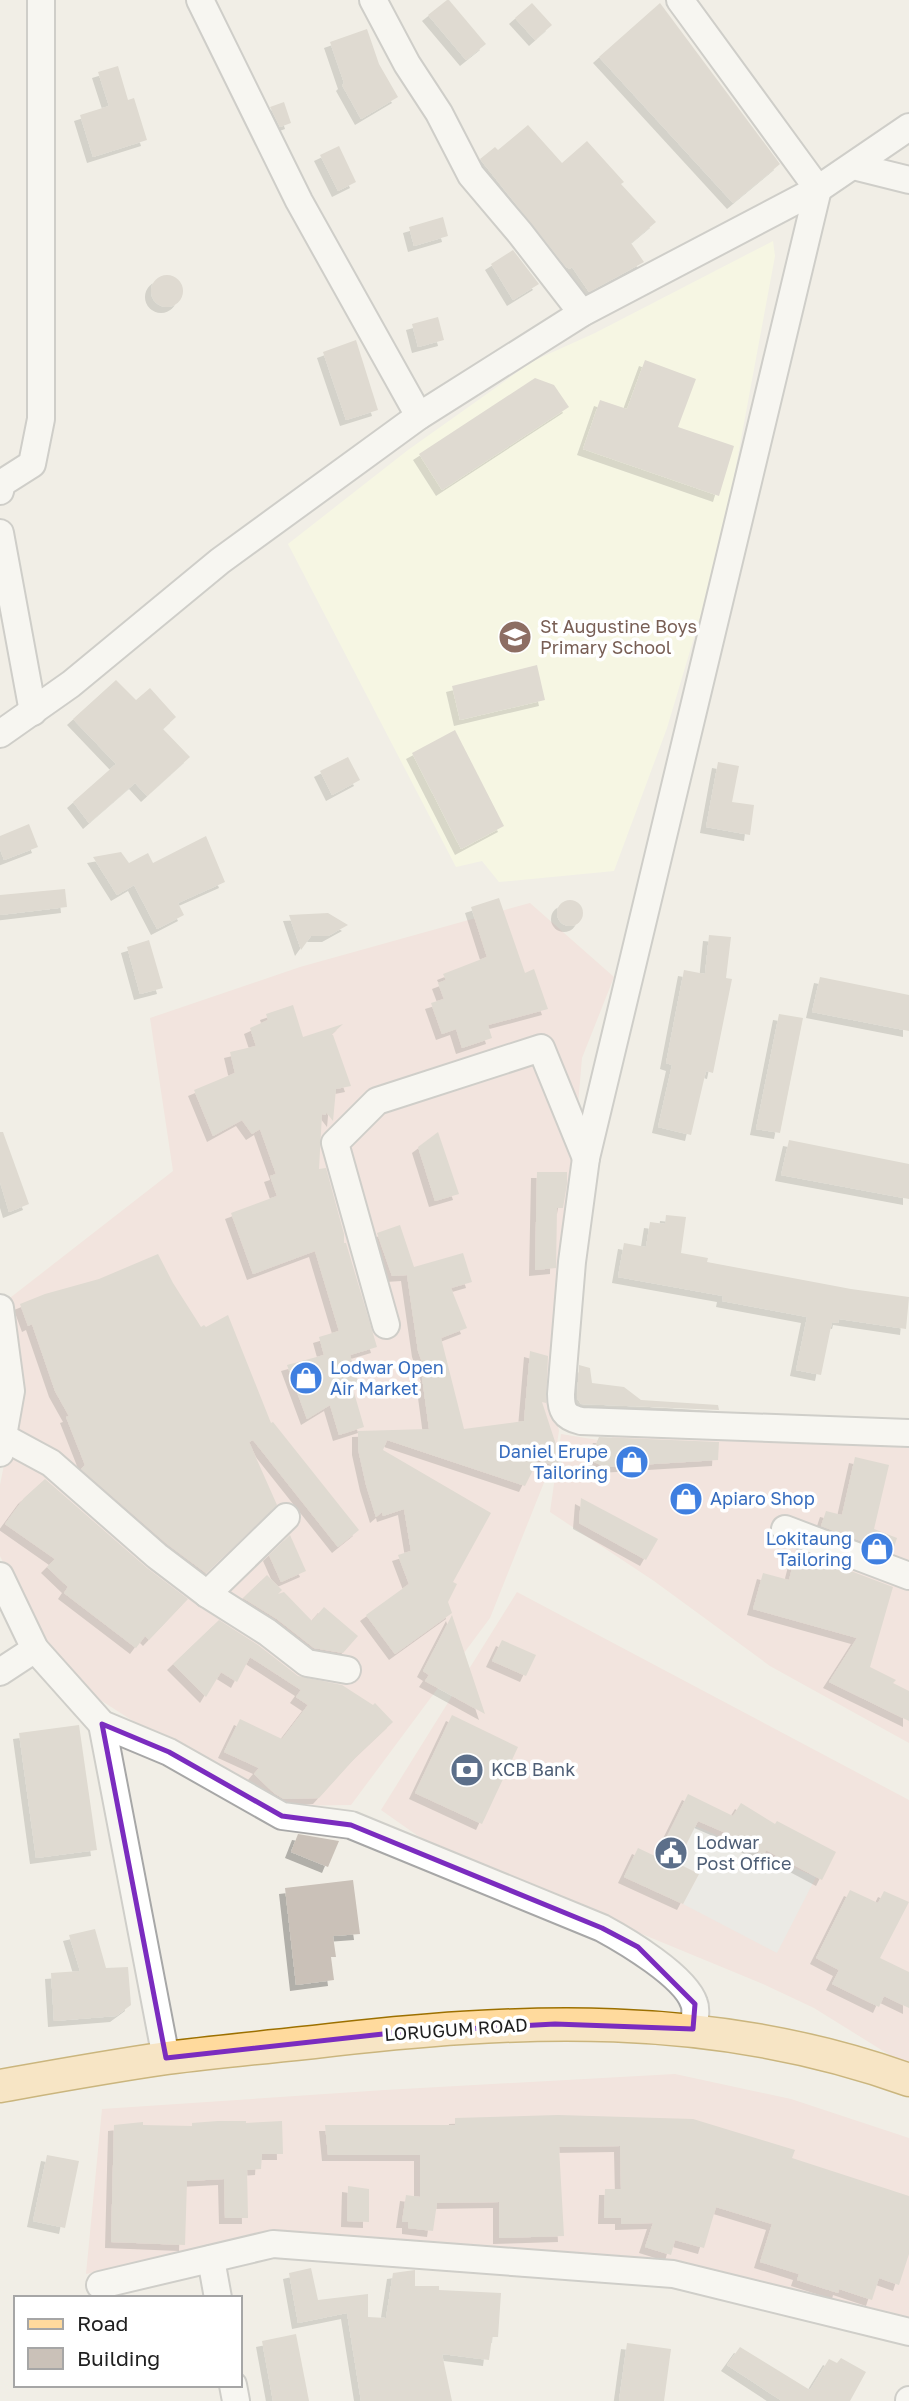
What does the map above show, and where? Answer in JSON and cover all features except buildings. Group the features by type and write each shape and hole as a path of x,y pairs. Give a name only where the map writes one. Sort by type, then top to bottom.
{"main road":[{"name":"LORUGUM ROAD","path":"0,2086 166,2058 470,2026 626,2025 693,2029 821,2053 909,2080"}],"street":[{"path":"0,491 2,483 32,464 41,419 41,0"},
{"path":"200,0 299,201 419,416"},
{"path":"373,0 471,174 582,313"},
{"path":"680,0 818,189 586,1158 572,1262 562,1409 567,1417 581,1421 909,1433"},
{"path":"0,734 33,712 220,561 419,416 582,313 818,189 909,127"},
{"path":"853,166 909,180"},
{"path":"0,533 33,712"},
{"path":"386,1325 335,1143 377,1101 541,1048 586,1158"},
{"path":"0,1308 12,1391 1,1445 51,1463 157,1556 307,1663 347,1670"},
{"path":"207,1594 286,1517"},
{"path":"785,1529 909,1576"},
{"path":"0,1576 35,1649 102,1724 169,1752 282,1816 351,1825 602,1928 638,1947 672,1976 695,2004 693,2029"},
{"path":"0,1672 35,1649"},
{"path":"102,1724 166,2058"},
{"path":"100,2285 273,2245 673,2274 909,2332"},
{"path":"211,2259 218,2296"}],"highlighted area":[{"path":"102,1724 169,1752 282,1816 351,1825 602,1928 638,1947 695,2004 693,2029 555,2024 392,2033 166,2058"}],"shaded area":[{"name":"St Augustine Boys Primary School","path":"773,241 775,256 721,547 667,728 614,871 499,882 482,861 456,867 288,544 408,450 533,361 595,333"},
{"path":"530,903 614,977 582,1058 551,1416 557,1422 559,1431 555,1455 490,1618 351,1805 279,1806 180,1751 94,1696 34,1626 0,1556 0,1485 19,1388 6,1301 173,1171 150,1018 300,967"},
{"path":"614,1432 909,1443 909,1743 770,1666 654,1581 550,1512 561,1434 610,1442"},
{"path":"517,1592 909,1800 909,2067 814,2008 763,1984 438,1850 381,1810"},
{"path":"695,1826 816,1877 777,1953 683,1904 699,1874 677,1863"},
{"path":"675,2074 791,2099 909,2138 909,2321 671,2263 278,2233 86,2274 102,2109"}],"place":[{"name":"St Augustine Boys Primary School","path":"515,637"},
{"name":"Lodwar Open Air Market","path":"306,1378"},
{"name":"Daniel Erupe Tailoring","path":"632,1462"},
{"name":"Apiaro Shop","path":"686,1499"},
{"name":"Lokitaung Tailoring","path":"877,1549"},
{"name":"KCB Bank","path":"467,1770"},
{"name":"Lodwar Post Office","path":"671,1853"}]}
